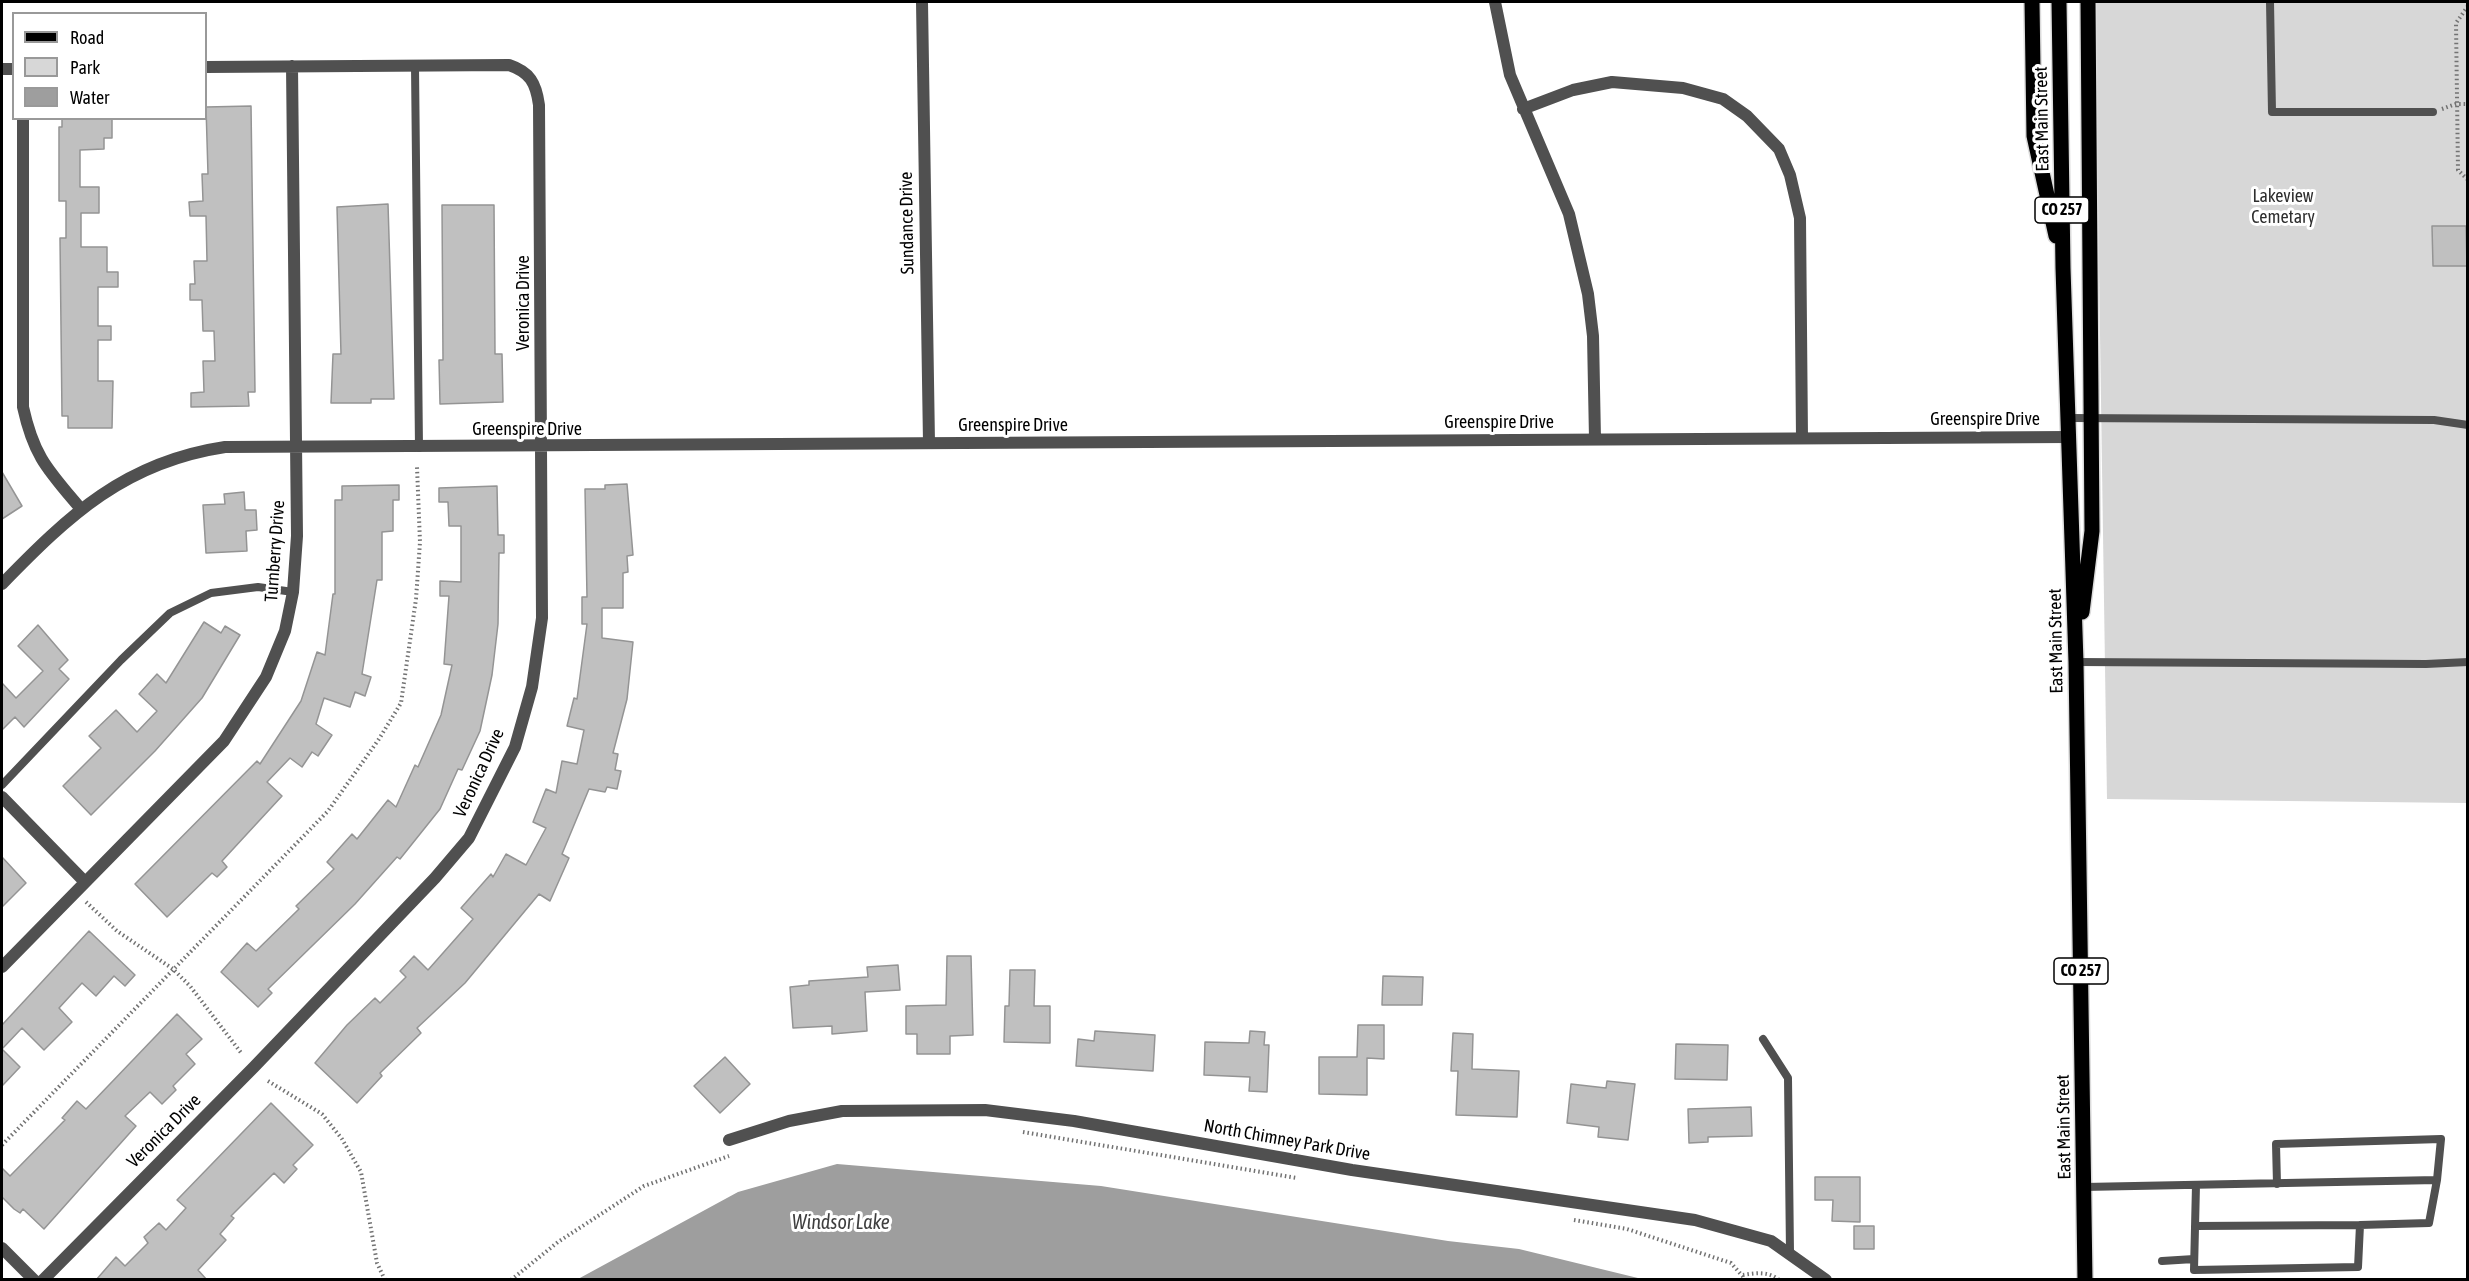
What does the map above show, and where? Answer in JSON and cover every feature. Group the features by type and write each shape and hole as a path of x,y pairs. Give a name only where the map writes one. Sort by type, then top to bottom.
{"main road":[{"path":"2032,2 2034,136 2063,268"},
{"name":"East Main Street","path":"2060,2 2063,268 2076,662 2085,1280"},
{"path":"2076,662 2092,531 2088,2"}],"street":[{"name":"Sundance Drive","path":"922,2 929,443"},
{"path":"1495,2 1510,75 1569,214 1588,294 1593,336 1595,439"},
{"name":"Veronica Drive","path":"43,1280 254,1067 435,878 468,838 514,747 532,687 542,618 539,105 537,90 531,78 523,70 509,65 415,66"},
{"name":"Turnberry Drive","path":"2,966 224,741 266,677 285,631 293,592 297,536 292,66"},
{"path":"207,67 415,66"},
{"path":"1523,109 1573,90 1612,82 1683,88 1722,99 1747,116 1779,149 1790,175 1800,218 1802,438"},
{"path":"23,120 23,407 29,435 38,457 80,508"},
{"name":"Greenspire Drive","path":"2,584 80,508 149,467 194,452 225,447 542,448 929,443 2069,437"},
{"path":"2,797 84,881"},
{"name":"North Chimney Park Drive","path":"729,1140 789,1121 842,1111 985,1110 1074,1121 1352,1170 1659,1214 1740,1231 1771,1241 1826,1280"},
{"path":"2,1248 34,1280"}],"lane":[{"path":"2270,2 2272,112 2433,112"},
{"path":"415,66 419,448"},
{"path":"2068,417 2434,420 2468,425"},
{"path":"2,784 121,660 170,613 211,593 258,586 293,592"},
{"path":"2076,662 2426,664 2468,662"},
{"path":"1762,1039 1788,1078 1790,1253"},
{"path":"2194,1226 2429,1223 2437,1180 2441,1139 2276,1144 2277,1184"},
{"path":"2084,1187 2437,1180"},
{"path":"2196,1185 2194,1270 2358,1267 2360,1225"},
{"path":"2162,1261 2194,1259"}],"path":[{"path":"2468,6 2456,23 2458,170 2468,180"},
{"path":"2433,112 2456,104 2468,104"},
{"path":"2,1145 328,811 401,703 416,599 420,553 417,466"},
{"path":"86,902 117,931 173,969 190,986 242,1054"},
{"path":"268,1081 322,1114 342,1139 361,1172 377,1263 385,1280"},
{"path":"1018,1131 1305,1179"},
{"path":"511,1280 558,1242 644,1186 736,1154"},
{"path":"1571,1219 1627,1229 1731,1263 1746,1280"},
{"path":"1742,1275 1756,1273 1773,1275 1779,1280"}],"green space":[{"name":"Lakeview Cemetary","path":"2095,2 2467,2 2467,803 2107,799"}],"water":[{"name":"Windsor Lake","path":"837,1164 1101,1186 1448,1241 1519,1249 1642,1279 578,1279 738,1192"}],"building":[{"path":"251,106 255,392 248,392 249,406 191,407 191,393 204,392 203,361 215,361 214,331 203,331 202,300 190,300 190,284 195,284 194,261 207,261 206,216 190,216 189,202 203,201 202,174 208,174 207,107"},
{"path":"62,120 112,120 112,138 104,138 104,149 80,150 80,187 99,187 99,213 81,213 81,247 107,247 107,272 118,272 118,287 98,287 98,326 111,326 111,340 98,340 98,381 113,381 112,428 68,428 68,416 62,416 60,238 66,238 66,201 59,201 59,127 62,127"},
{"path":"388,204 394,399 371,399 371,403 331,403 333,354 341,354 337,207"},
{"path":"442,205 494,205 495,354 502,354 503,402 440,404 439,360 443,360"},
{"path":"2432,226 2466,226 2467,266 2433,266"},
{"path":"2,472 22,506 2,519"},
{"path":"627,484 633,555 627,556 628,572 623,573 623,608 602,608 602,638 633,642 627,699 613,753 618,754 615,770 621,771 617,789 607,787 605,792 589,789 562,854 569,858 550,901 539,894 465,983 417,1028 421,1033 380,1073 382,1076 357,1103 315,1063 347,1025 375,998 380,1003 406,977 400,971 414,956 428,970 473,919 461,908 491,874 493,877 506,854 526,865 546,828 533,822 546,789 556,793 562,761 577,764 584,730 567,726 574,698 577,699 587,624 582,624 582,597 587,597 585,489 605,489 605,485"},
{"path":"399,485 399,500 393,500 393,531 382,532 382,580 377,580 362,674 371,677 365,696 355,692 350,707 324,698 316,724 332,735 318,756 312,752 302,767 290,758 267,782 282,796 222,861 227,867 217,877 212,873 167,917 135,884 257,761 260,764 301,701 317,652 325,655 333,594 335,594 335,500 342,500 342,486"},
{"path":"497,486 498,535 504,535 504,553 499,553 498,624 492,675 480,731 462,770 458,769 440,809 400,859 397,857 355,904 268,989 272,993 258,1007 221,972 247,943 256,951 299,909 296,906 334,869 327,862 352,834 357,839 388,800 396,807 415,765 418,767 441,715 452,665 444,664 449,596 440,596 440,581 461,582 461,526 449,526 448,502 439,502 439,488"},
{"path":"244,492 245,510 256,510 257,530 246,531 247,551 206,553 203,505 225,504 224,494"},
{"path":"204,622 221,633 225,626 240,635 202,698 155,751 91,815 63,786 101,748 89,736 116,710 137,732 157,711 139,694 157,674 166,683"},
{"path":"38,625 68,660 59,669 69,679 24,727 15,717 2,730 2,683 16,698 43,671 18,646"},
{"path":"2,857 26,883 2,907"},
{"path":"89,931 135,975 125,986 114,976 96,996 82,983 59,1008 72,1022 44,1050 22,1028 2,1049 2,1025"},
{"path":"947,956 971,956 973,1035 950,1036 950,1054 917,1054 917,1034 906,1034 906,1006 946,1005"},
{"path":"898,965 900,990 865,992 867,1031 832,1034 832,1026 793,1028 790,987 809,985 809,981 868,977 867,967"},
{"path":"1010,970 1035,970 1034,1006 1050,1006 1050,1043 1004,1042 1005,1006 1009,1006"},
{"path":"1383,976 1423,977 1422,1005 1382,1005"},
{"path":"177,1014 202,1039 186,1054 195,1064 173,1086 176,1090 162,1104 150,1092 125,1116 136,1126 44,1229 23,1209 20,1213 14,1209 2,1197 2,1168 10,1176 65,1120 62,1118 77,1101 86,1109"},
{"path":"1358,1025 1384,1025 1384,1059 1367,1058 1367,1095 1319,1094 1319,1057 1357,1057"},
{"path":"1095,1031 1155,1035 1153,1071 1076,1066 1078,1039 1094,1041"},
{"path":"1250,1031 1265,1032 1264,1045 1269,1045 1267,1092 1249,1091 1250,1077 1204,1075 1205,1042 1249,1043"},
{"path":"1453,1033 1473,1034 1472,1069 1519,1071 1517,1117 1456,1115 1458,1071 1451,1071"},
{"path":"1676,1044 1728,1045 1727,1080 1675,1079"},
{"path":"2,1049 20,1067 2,1086"},
{"path":"725,1057 750,1084 720,1113 694,1086"},
{"path":"1607,1081 1635,1084 1628,1140 1598,1137 1599,1127 1567,1123 1571,1084 1606,1088"},
{"path":"271,1103 313,1145 293,1165 297,1169 284,1183 274,1173 231,1216 234,1218 220,1234 226,1240 198,1270 207,1280 96,1280 116,1257 125,1266 148,1243 144,1237 159,1223 166,1230 186,1208 177,1200"},
{"path":"1751,1107 1752,1136 1708,1137 1708,1142 1689,1143 1688,1109"},
{"path":"1815,1177 1860,1177 1860,1222 1832,1221 1833,1200 1815,1200"},
{"path":"1854,1226 1874,1226 1874,1249 1854,1249"}]}
